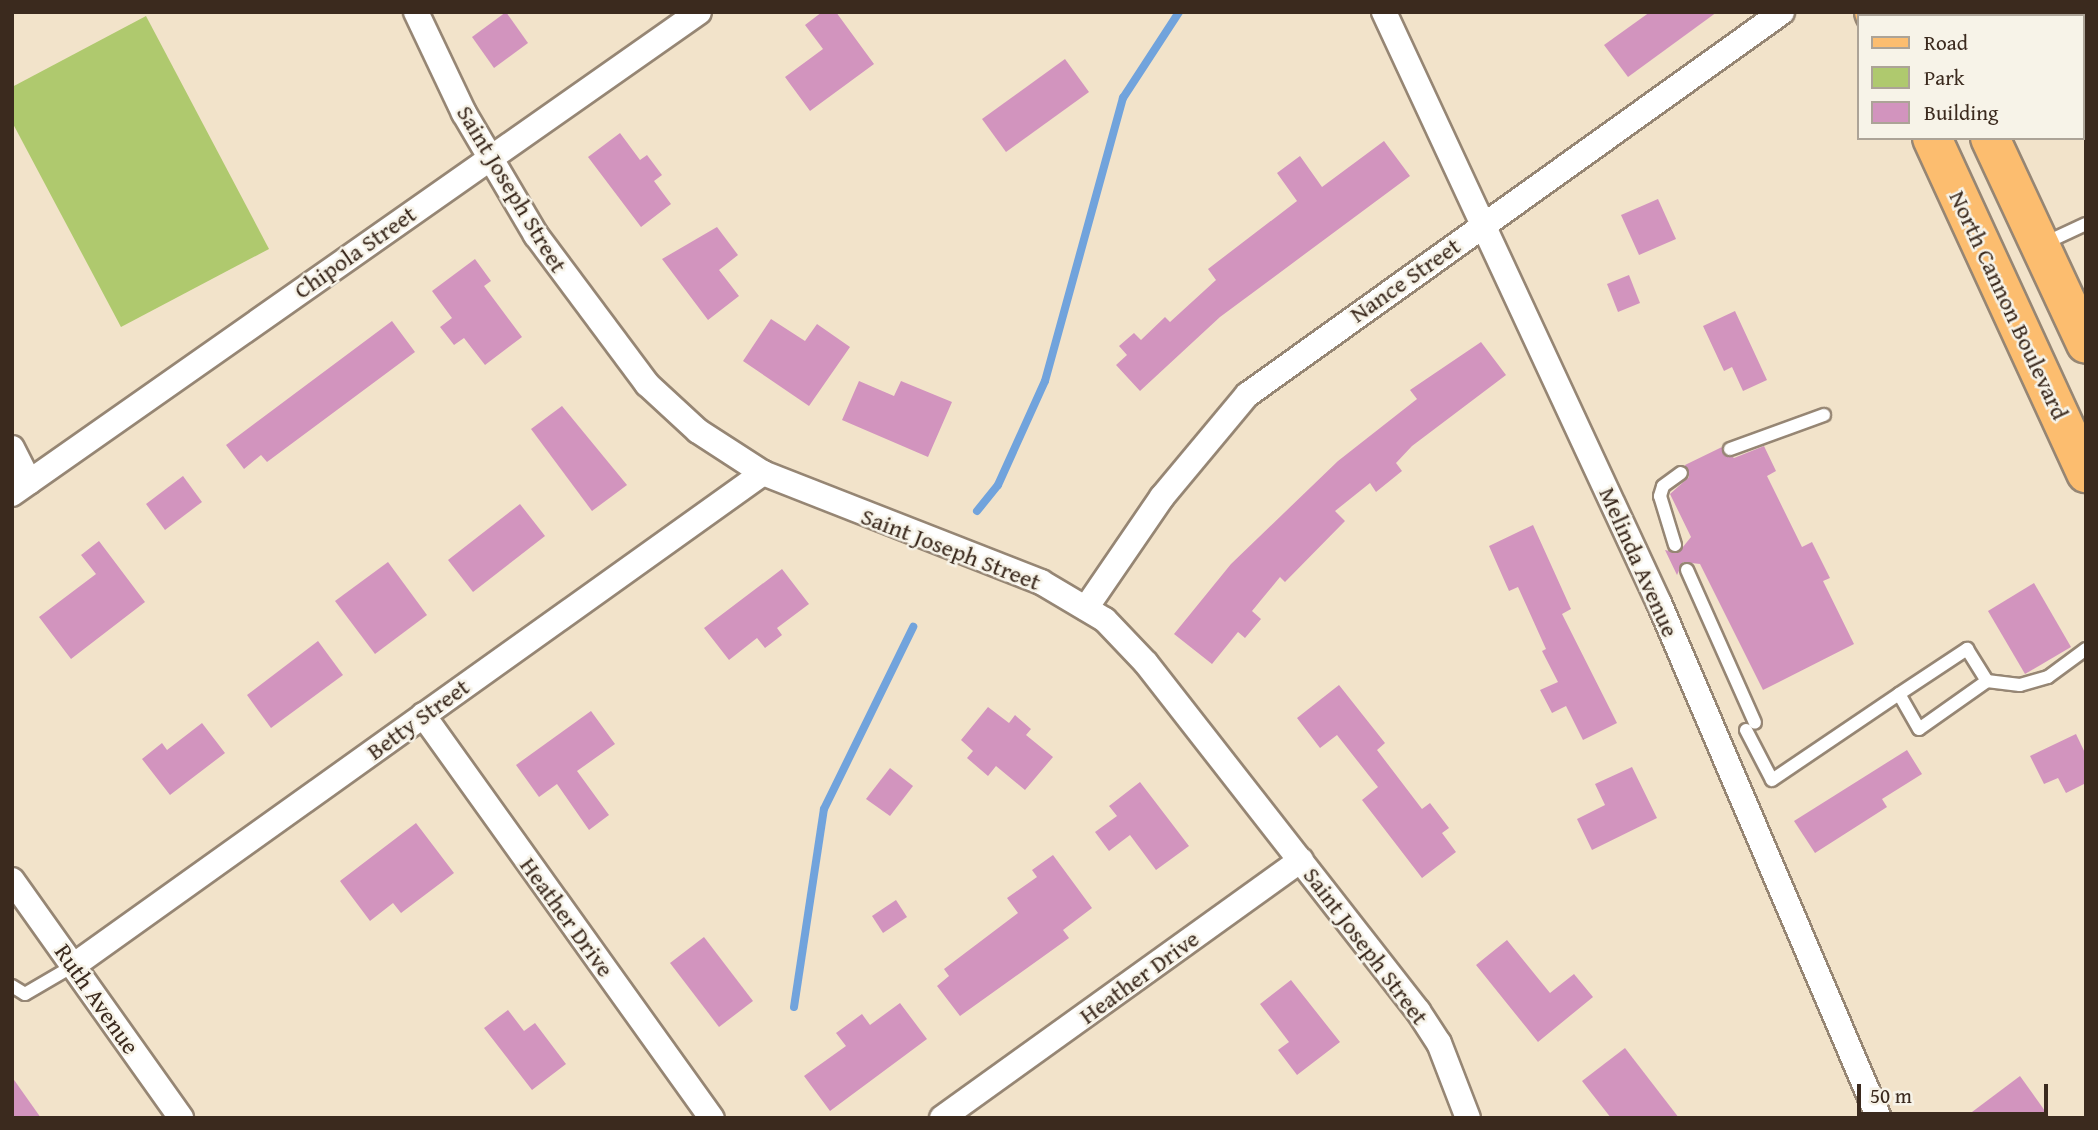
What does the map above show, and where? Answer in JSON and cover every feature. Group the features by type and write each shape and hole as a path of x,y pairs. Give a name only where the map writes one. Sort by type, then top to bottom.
{"main road":[{"name":"North Cannon Boulevard","path":"1933,140 2086,472"},
{"path":"1991,140 2086,344"}],"street":[{"name":"Saint Joseph Street","path":"416,12 490,158 536,234 647,384 698,431 763,473 1041,582 1086,608 1146,663 1425,1022 1468,1118"},
{"name":"Chipola Street","path":"20,488 699,12"},
{"name":"Melinda Avenue","path":"1384,12 1659,603 1880,1118"},
{"name":"Nance Street","path":"1086,608 1162,497 1247,395 1782,12"},
{"path":"12,448 20,488"},
{"name":"Betty Street","path":"73,966 763,473"},
{"name":"Heather Drive","path":"423,715 712,1118"},
{"name":"Heather Drive","path":"942,1118 1301,860"},
{"name":"Ruth Avenue","path":"12,880 181,1118"}],"lane":[{"path":"2039,245 2086,224"},
{"path":"1730,450 1824,415"},
{"path":"1675,545 1660,496 1662,486 1681,473"},
{"path":"1687,570 1772,780 1967,649 1987,681"},
{"path":"1899,694 1919,729 1987,681 2020,685 2048,677 2086,649"},
{"path":"12,986 25,994 73,966"}],"green space":[{"path":"146,16 269,249 121,327 12,122 12,87"}],"building":[{"path":"506,12 528,43 494,68 472,37"},
{"path":"822,12 836,12 874,64 810,111 785,77 823,49 805,25"},
{"path":"1650,12 1717,12 1628,77 1604,45"},
{"path":"1065,59 1089,92 1006,152 982,119"},
{"path":"620,133 640,160 647,155 662,175 654,181 671,204 641,227 588,157"},
{"path":"1384,141 1410,176 1220,317 1140,391 1116,365 1127,355 1119,346 1134,333 1141,340 1165,317 1170,322 1216,280 1208,269 1297,201 1277,173 1300,156 1322,187"},
{"path":"1658,199 1676,239 1639,255 1621,215"},
{"path":"717,227 738,255 719,270 739,296 708,320 662,259"},
{"path":"475,259 491,281 484,286 522,337 485,365 464,338 454,345 440,327 452,318 432,291"},
{"path":"1629,275 1640,303 1618,312 1607,284"},
{"path":"1735,311 1767,380 1743,391 1732,367 1724,371 1703,326"},
{"path":"771,319 805,341 817,324 850,347 809,406 743,361"},
{"path":"392,321 415,352 267,462 261,455 244,469 226,445"},
{"path":"1481,342 1506,375 1412,446 1396,463 1402,471 1376,492 1370,483 1335,511 1345,521 1285,582 1280,577 1252,611 1261,619 1245,638 1238,632 1212,664 1174,634 1231,564 1338,461 1417,399 1410,390"},
{"path":"859,381 894,396 901,381 952,402 928,457 842,420"},
{"path":"562,406 627,485 592,511 531,429"},
{"path":"1764,446 1776,471 1767,476 1802,547 1812,542 1830,578 1823,581 1854,644 1763,690 1700,564 1683,562 1677,575 1665,550 1678,553 1691,537 1670,494 1689,477 1685,465 1722,447 1734,458"},
{"path":"183,476 202,502 165,530 146,504"},
{"path":"520,504 545,536 473,592 448,560"},
{"path":"1533,525 1571,609 1562,614 1617,723 1583,740 1566,706 1552,713 1540,690 1558,682 1542,651 1546,649 1518,587 1509,591 1489,546"},
{"path":"99,541 145,602 71,659 39,617 96,574 81,555"},
{"path":"388,562 427,615 375,654 335,601"},
{"path":"782,569 809,604 777,628 782,635 765,648 757,638 729,660 704,628"},
{"path":"2034,583 2071,647 2025,674 1988,611"},
{"path":"318,641 343,675 271,728 247,695"},
{"path":"1339,685 1385,743 1377,750 1422,809 1430,803 1449,828 1442,833 1456,852 1422,878 1362,800 1378,787 1337,735 1320,748 1297,718"},
{"path":"988,707 1009,723 1015,715 1031,729 1026,735 1053,757 1025,790 996,766 988,776 967,758 973,751 961,740"},
{"path":"591,711 615,744 577,771 609,815 589,830 557,784 539,797 516,765"},
{"path":"202,723 225,753 170,795 142,759 162,743 167,750"},
{"path":"2076,734 2086,755 2086,783 2066,793 2058,778 2044,784 2030,756"},
{"path":"1907,750 1922,774 1882,799 1887,807 1815,853 1794,821"},
{"path":"1632,767 1657,818 1592,850 1577,819 1605,805 1595,784"},
{"path":"890,768 913,786 890,816 866,799"},
{"path":"1140,782 1189,846 1156,870 1130,835 1109,851 1095,832 1117,816 1109,806"},
{"path":"416,823 454,873 401,913 393,903 370,921 340,881"},
{"path":"1053,855 1092,908 1063,930 1069,938 960,1016 937,986 949,976 944,969 1018,913 1007,898 1037,877 1032,870"},
{"path":"896,900 907,917 883,933 872,916"},
{"path":"704,937 753,1001 719,1027 670,963"},
{"path":"1507,940 1550,993 1574,974 1593,997 1538,1042 1476,965"},
{"path":"1291,980 1340,1042 1297,1075 1278,1050 1289,1042 1260,1004"},
{"path":"900,1003 927,1039 830,1111 804,1076 846,1046 836,1033 862,1014 870,1025"},
{"path":"508,1010 524,1031 535,1023 566,1064 532,1090 484,1028"},
{"path":"1625,1048 1679,1118 1611,1118 1582,1081"},
{"path":"2020,1076 2050,1118 1964,1118"},
{"path":"12,1077 41,1118 12,1118"}],"waterway":[{"path":"977,511 998,485 1045,381 1123,98 1179,12"},
{"path":"794,1007 824,809 913,627"}]}
